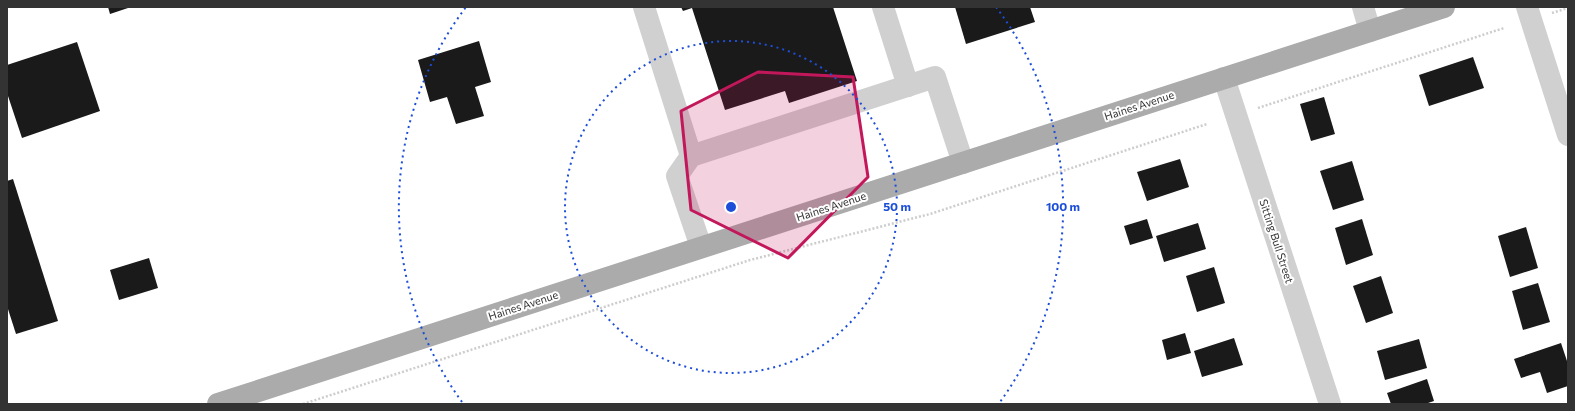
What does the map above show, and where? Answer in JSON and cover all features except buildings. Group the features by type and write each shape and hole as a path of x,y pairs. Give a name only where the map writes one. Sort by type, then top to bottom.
{"main road":[{"name":"Haines Avenue","path":"218,404 1444,7"}],"street":[{"path":"644,7 691,156"},
{"path":"883,7 908,86"},
{"path":"1363,7 1370,31"},
{"path":"1527,7 1568,135"},
{"path":"701,247 677,176 691,156 908,86 935,78 963,163"},
{"name":"Sitting Bull Street","path":"1224,78 1330,404"}],"path":[{"path":"1552,13 1568,8"},
{"path":"1258,108 1504,28"},
{"path":"302,404 750,260 930,214 1207,124"}],"highlighted area":[{"path":"758,72 853,77 868,177 788,258 691,210 681,111"}]}
